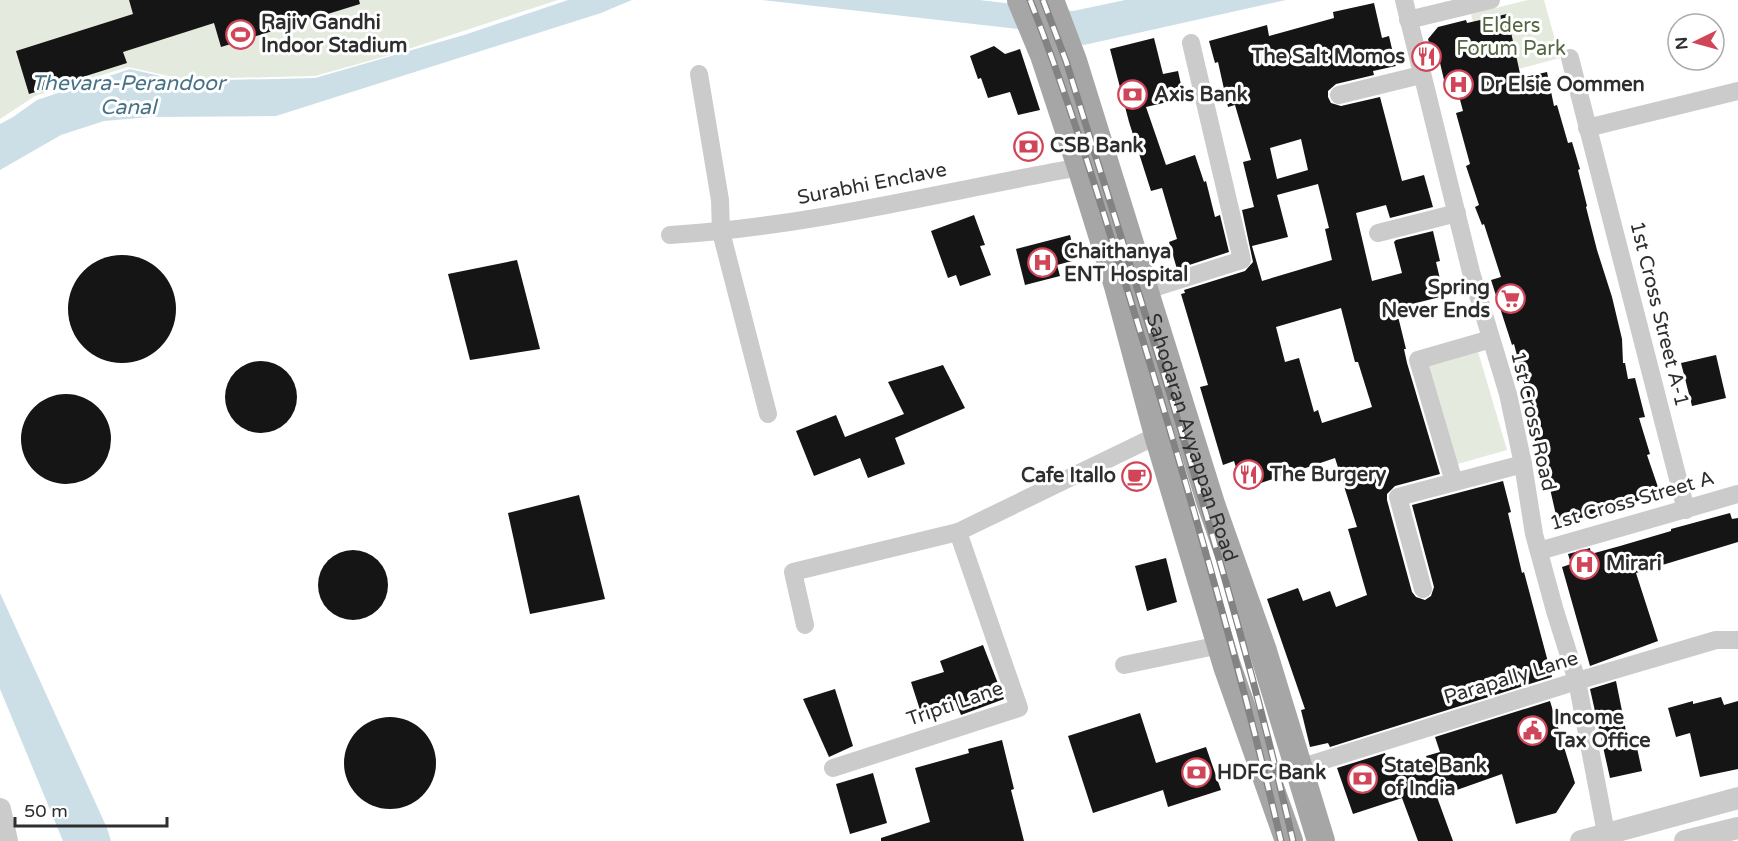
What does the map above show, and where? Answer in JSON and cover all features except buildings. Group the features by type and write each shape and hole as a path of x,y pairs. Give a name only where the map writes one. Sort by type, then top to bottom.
{"main road":[{"name":"Sahodaran Ayyappan Road","path":"1036,1 1044,55 1118,286 1158,435 1224,656 1289,841"},
{"name":"Sahodaran Ayyappan Road","path":"1036,1 1073,61 1208,493 1263,651 1321,841"},
{"path":"1224,656 1263,651"}],"street":[{"name":"1st Cross Road","path":"1404,0 1471,272 1508,394 1523,464 1534,534 1577,681 1607,837"},
{"path":"1408,20 1491,0"},
{"path":"1144,291 1242,260 1191,43"},
{"name":"1st Cross Street A-1","path":"1570,58 1686,510"},
{"path":"699,74 720,200 721,232 768,414"},
{"path":"1340,95 1421,75"},
{"path":"1587,129 1738,91"},
{"name":"Surabhi Enclave","path":"669,235 721,232 812,219 1081,168"},
{"path":"1378,233 1457,213"},
{"path":"1454,482 1418,360 1491,339"},
{"path":"805,625 793,572 958,532 1158,435"},
{"path":"1423,589 1398,497 1523,464"},
{"name":"1st Cross Street A","path":"1539,551 1738,494"},
{"name":"Tripti Lane","path":"833,768 1019,708 958,532"},
{"name":"Parapally Lane","path":"1299,768 1716,640 1738,640"},
{"path":"1124,665 1224,656"},
{"path":"1581,841 1607,837 1690,810 1738,798"},
{"path":"0,809 7,841"},
{"path":"1690,810 1693,840 1738,828"}],"green space":[{"path":"0,0 558,0 390,55 315,76 182,79 128,67 35,96 0,119"},
{"name":"Elders Forum Park","path":"1528,0 1544,0 1560,58 1488,77 1471,14"},
{"path":"1477,348 1507,450 1454,465 1424,364"}],"water":[{"name":"Thevara-Perandoor Canal","path":"568,0 632,0 601,13 276,116 151,117 104,121 61,135 0,170 0,124 37,100 130,69 182,81 315,78 464,35"},
{"path":"762,0 979,0 1073,11 1125,0 1286,0 1084,45 1027,30"},
{"path":"0,593 111,841 63,841 0,689"}],"railway":[{"path":"1030,0 1086,158 1175,448 1231,644 1281,841"},
{"path":"1043,0 1066,61 1187,449 1243,644 1293,841"}],"place":[{"name":"Rajiv Gandhi Indoor Stadium","path":"240,34"},
{"name":"The Salt Momos","path":"1426,57"},
{"name":"Dr Elsie Oommen","path":"1459,85"},
{"name":"Axis Bank","path":"1133,95"},
{"name":"CSB Bank","path":"1029,146"},
{"name":"Chaithanya ENT Hospital","path":"1043,263"},
{"name":"Spring Never Ends","path":"1511,299"},
{"name":"The Burgery","path":"1249,475"},
{"name":"Cafe Itallo","path":"1137,476"},
{"name":"Mirari","path":"1585,564"},
{"name":"Income Tax Office","path":"1533,730"},
{"name":"HDFC Bank","path":"1196,773"},
{"name":"State Bank of India","path":"1363,778"}]}
